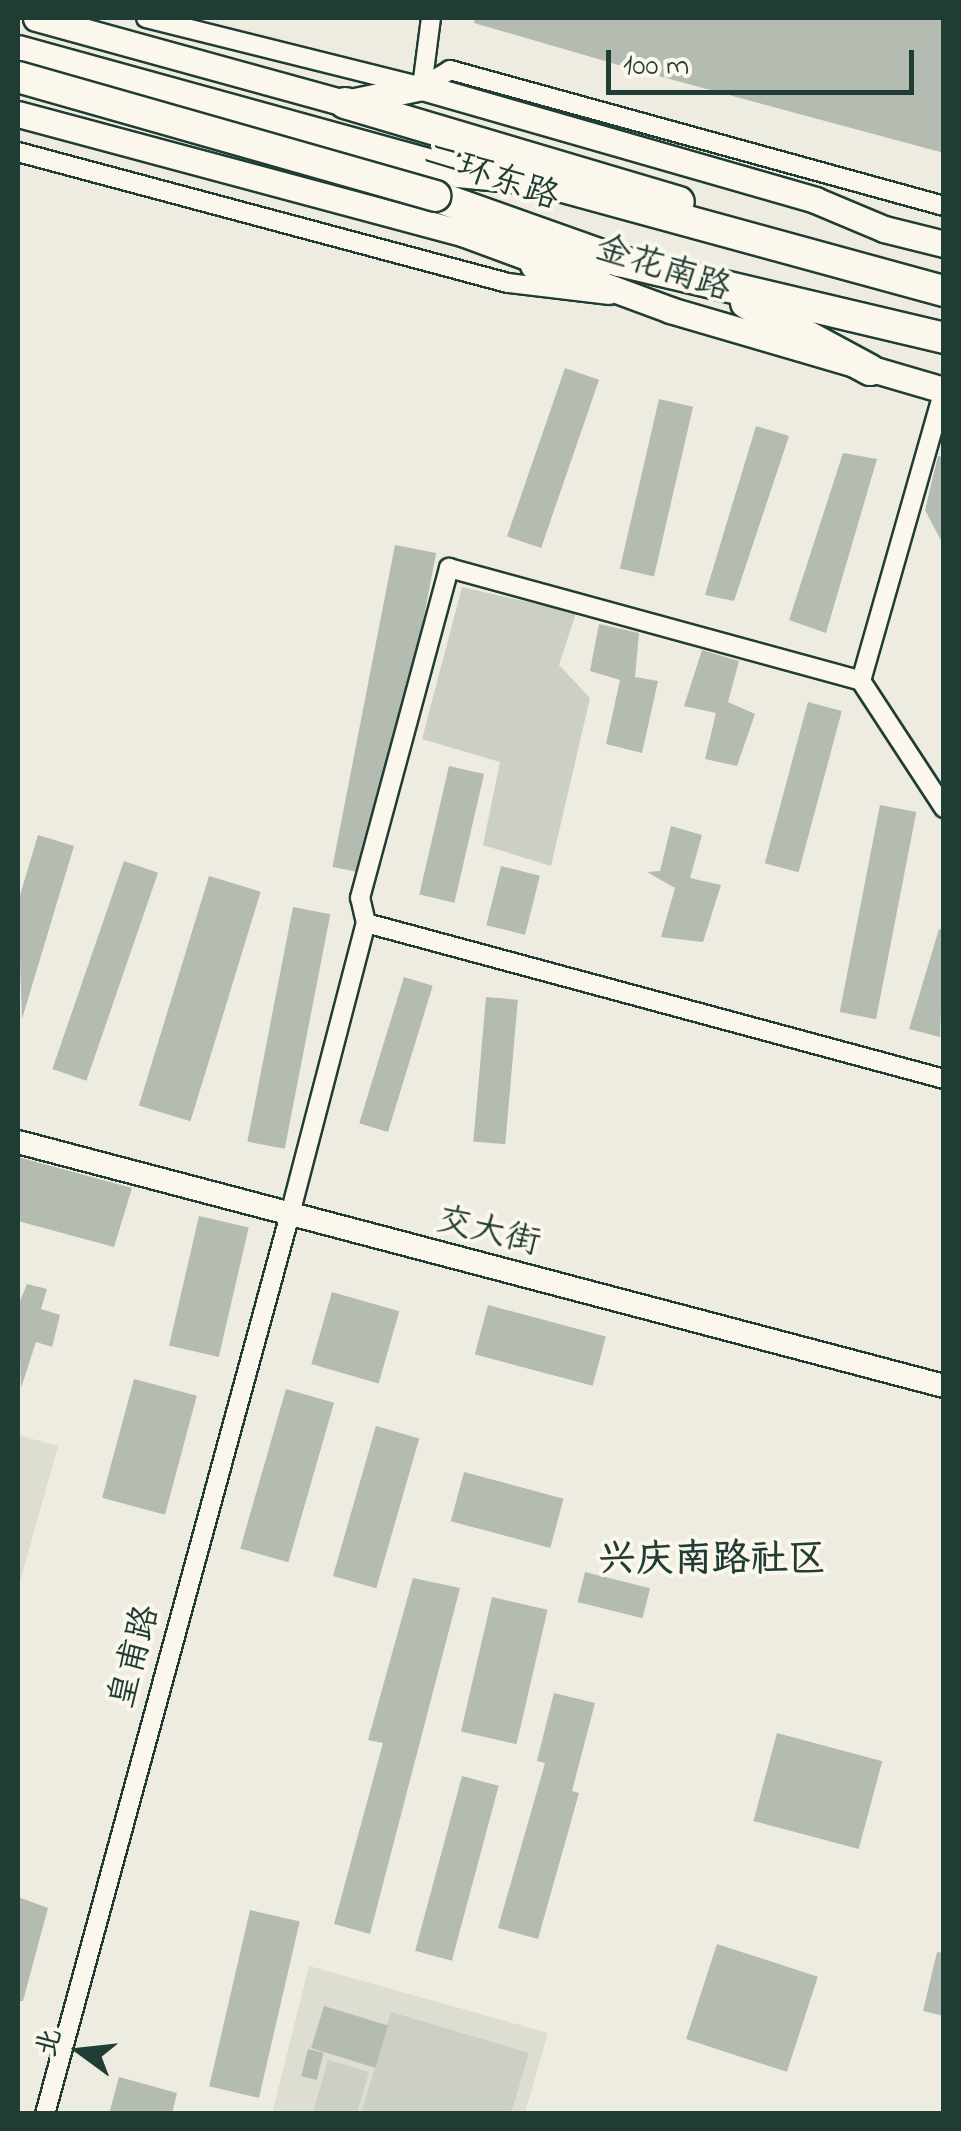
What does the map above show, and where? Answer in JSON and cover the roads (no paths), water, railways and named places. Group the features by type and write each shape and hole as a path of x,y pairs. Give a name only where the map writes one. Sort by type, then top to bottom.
{"highway":[{"name":"二环东路","path":"18,52 458,172 534,179 944,291"},
{"name":"二环东路","path":"18,77 435,196 620,261 944,338"},
{"path":"345,103 634,184 802,253"},
{"path":"536,265 620,261"},
{"path":"712,285 870,370"}],"main road":[{"path":"36,18 345,103 422,86 797,194 944,244"},
{"name":"金花南路","path":"18,114 465,234 536,265 634,298 944,390"}],"street":[{"path":"146,18 422,86 450,70 944,206"},
{"path":"422,86 431,18"},
{"path":"18,152 508,283 634,298"},
{"path":"944,390 861,681 944,808"},
{"name":"皇甫路","path":"44,2114 289,1218 366,923 360,898 449,568 861,681"},
{"path":"366,923 944,1080"},
{"name":"交大街","path":"18,1142 289,1218 944,1386"}],"district":[{"name":"兴庆南路社区","path":"712,1562"}]}
